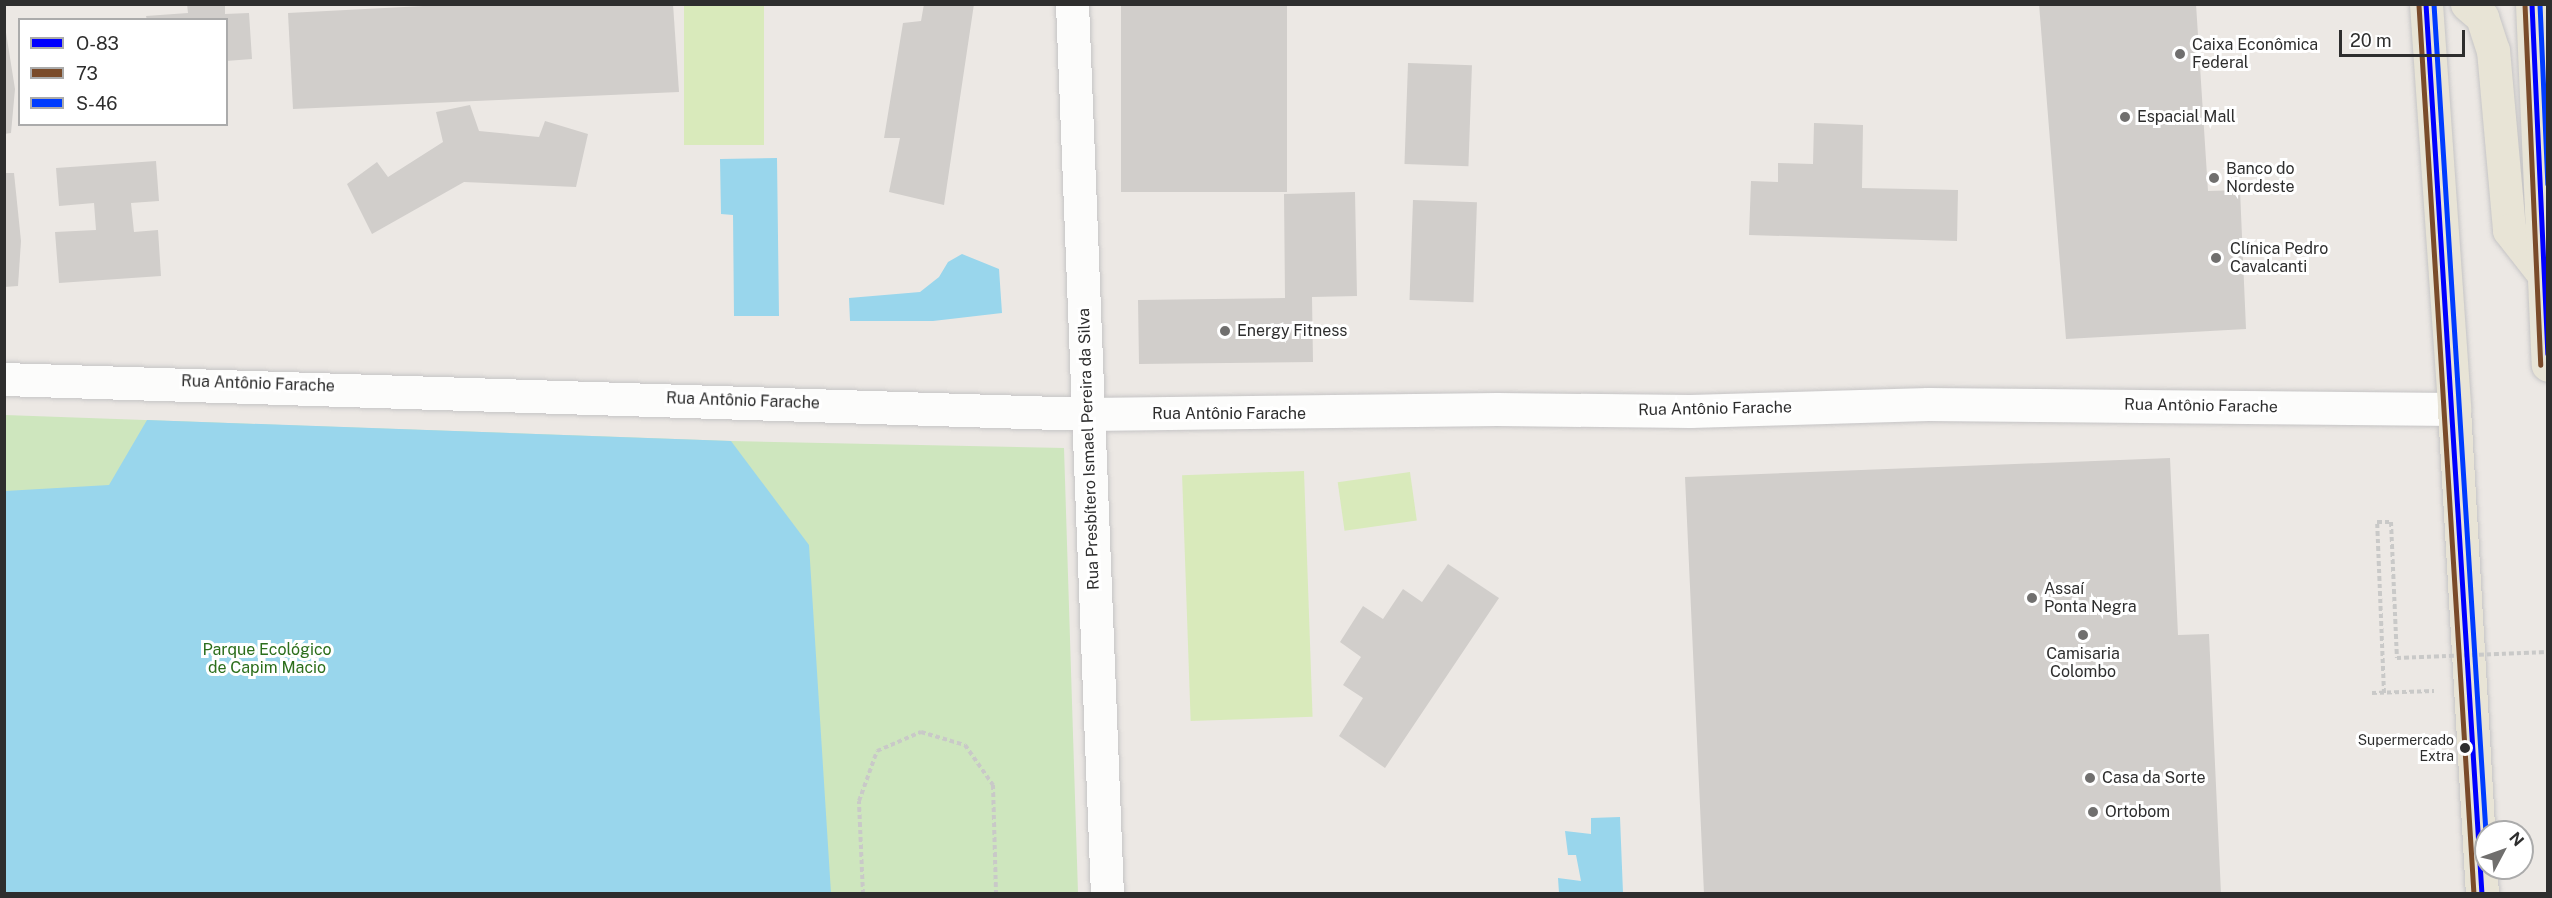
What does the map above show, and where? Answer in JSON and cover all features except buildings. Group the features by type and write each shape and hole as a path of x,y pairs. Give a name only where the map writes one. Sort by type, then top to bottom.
{"main road":[{"path":"2467,4 2482,17 2493,50 2509,230 2544,275"},
{"path":"2532,4 2547,365"},
{"path":"2429,5 2482,894"}],"street":[{"name":"Rua Presbítero Ismael Pereira da Silva","path":"1072,4 1107,894"},
{"name":"Rua Antônio Farache","path":"4,379 1087,414 1497,409 1690,411 1928,404 2454,409"}],"path":[{"path":"2384,693 2377,522 2391,522 2397,658 2547,652"},
{"path":"2372,693 2470,689"},
{"path":"863,894 859,801 877,751 921,732 965,745 993,785 996,894"}],"green space":[{"path":"684,5 764,5 764,145 684,145"},
{"name":"Parque Ecológico de Capim Macio","path":"5,415 731,441 1064,448 1078,893 5,894"},
{"path":"1304,471 1313,717 1191,721 1182,475"},
{"path":"1410,472 1417,521 1345,531 1338,482"}],"water":[{"path":"777,158 779,316 734,316 733,215 721,214 720,159"},
{"path":"962,254 999,269 1002,313 933,321 850,321 849,298 920,292 939,277 948,262"},
{"name":"Parque Ecológico de Capim Macio","path":"147,420 731,441 809,545 831,893 5,893 5,491 109,485"},
{"path":"1620,817 1623,893 1559,893 1558,878 1581,881 1576,855 1568,855 1565,831 1591,834 1591,818"}],"transit line":[{"name":"O-83","path":"2426,4 2482,894"},
{"name":"S-46","path":"2434,4 2485,820"},
{"name":"73","path":"2525,4 2541,365"},
{"name":"O-83","path":"2532,4 2548,354"},
{"name":"S-46","path":"2540,4 2548,184"},
{"name":"73","path":"2419,5 2474,894"}],"place":[{"name":"Caixa Econômica Federal","path":"2180,54"},
{"name":"Espacial Mall","path":"2125,117"},
{"name":"Banco do Nordeste","path":"2214,178"},
{"name":"Clínica Pedro Cavalcanti","path":"2216,258"},
{"name":"Energy Fitness","path":"1225,331"},
{"name":"Assaí Ponta Negra","path":"2032,598"},
{"name":"Camisaria Colombo","path":"2083,635"},
{"name":"Supermercado Extra","path":"2465,748"},
{"name":"Casa da Sorte","path":"2090,778"},
{"name":"Ortobom","path":"2093,812"}]}
